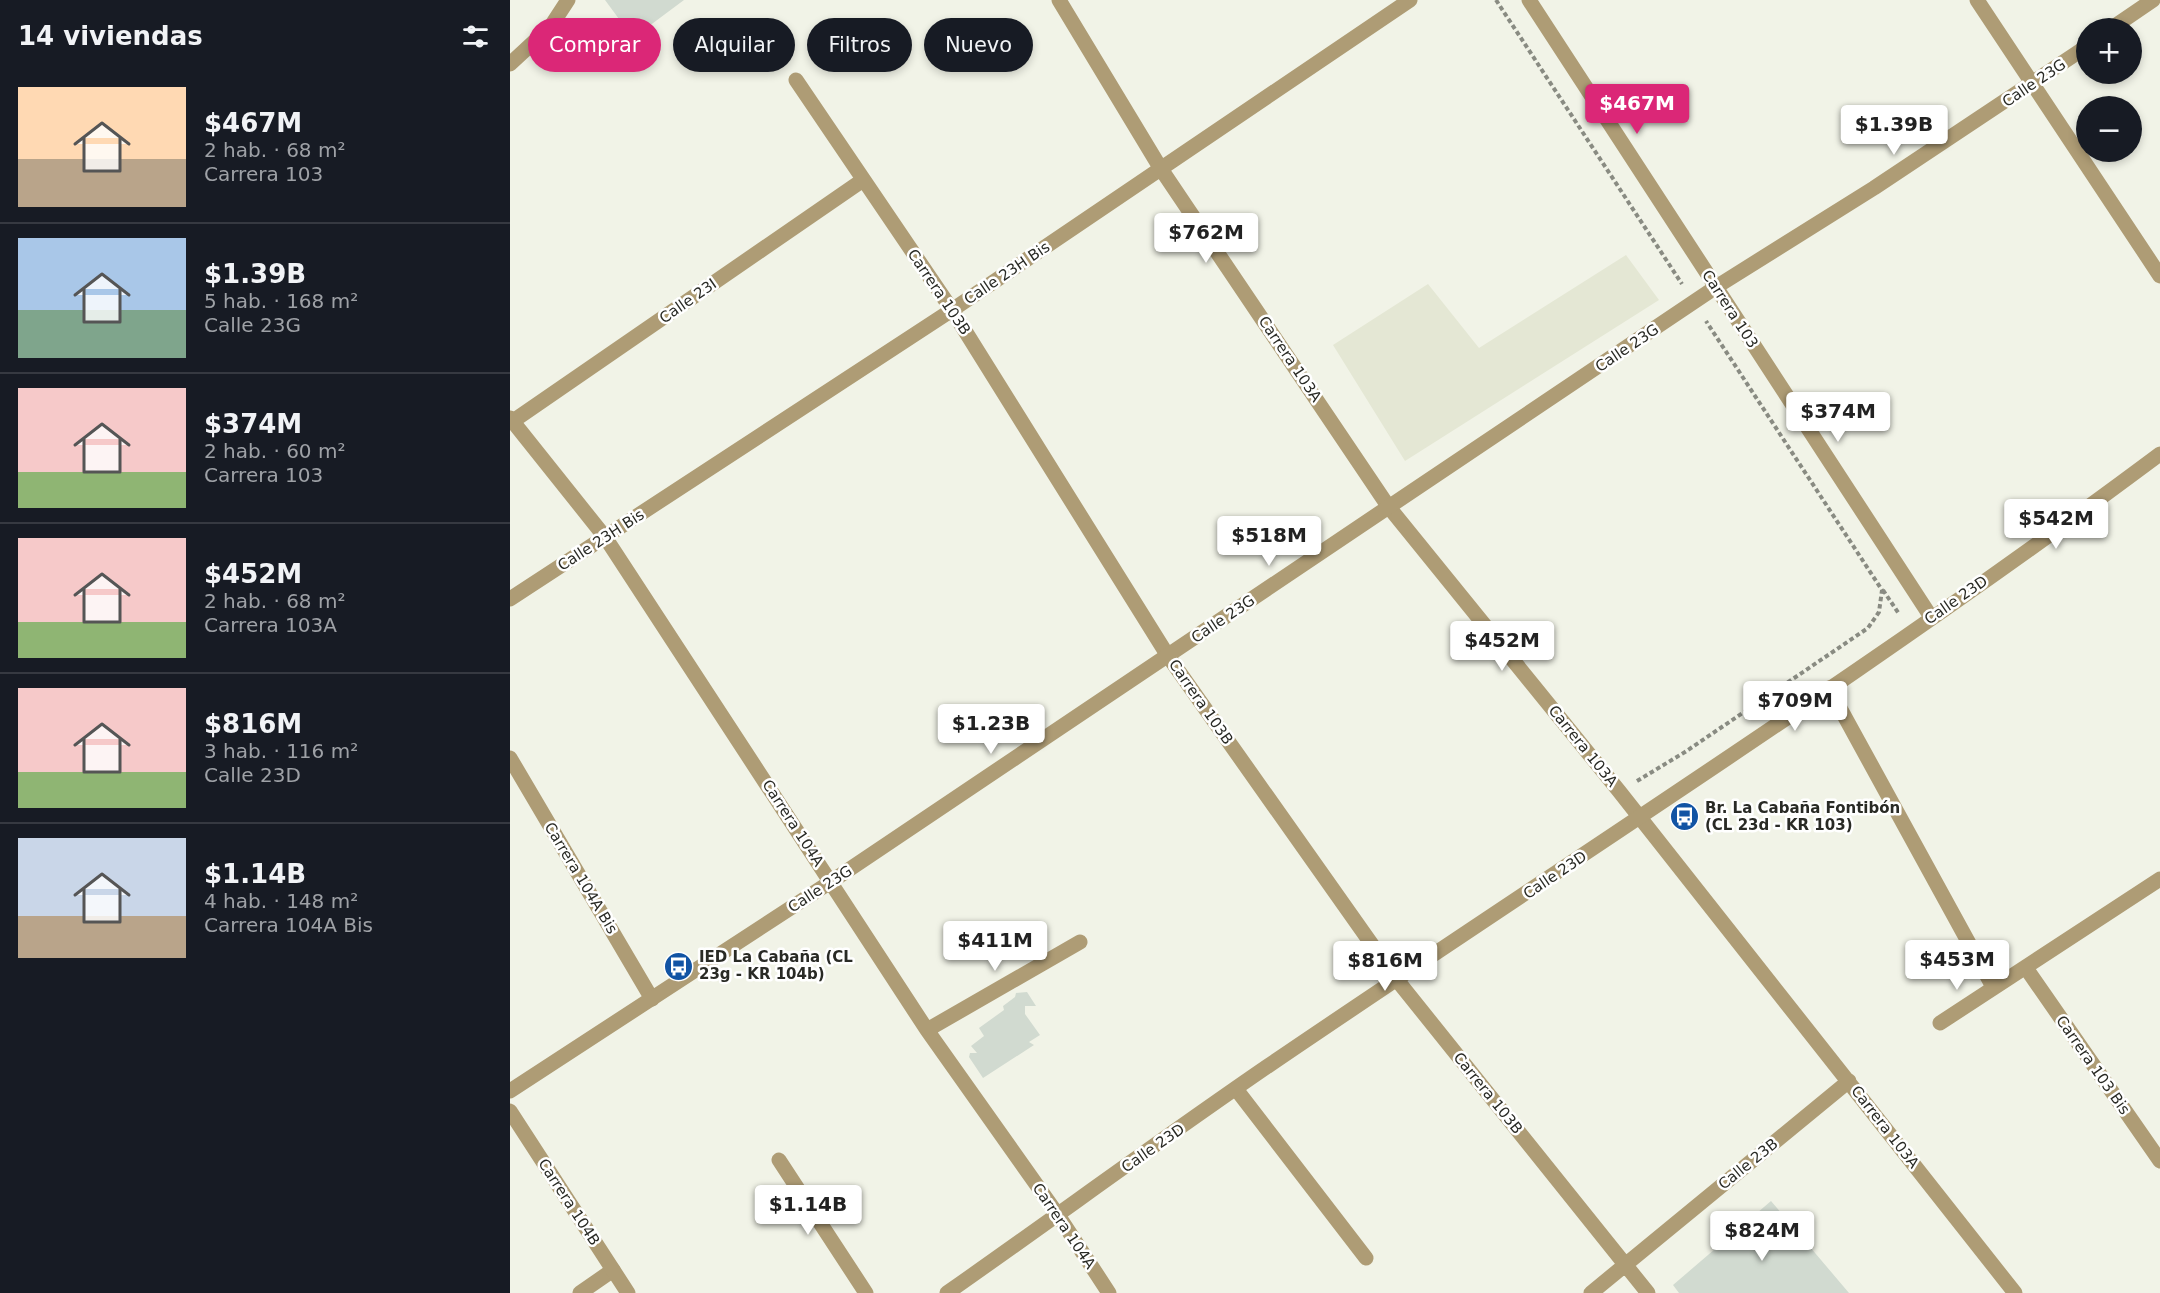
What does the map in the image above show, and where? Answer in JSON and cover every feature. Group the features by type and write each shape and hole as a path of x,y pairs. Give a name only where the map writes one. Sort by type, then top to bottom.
{"street":[{"path":"510,64 551,26 568,0"},
{"name":"Carrera 103A","path":"1059,0 1161,168 1388,506 1619,791 2015,1293"},
{"name":"Calle 23H Bis","path":"510,599 952,310 1410,0"},
{"name":"Carrera 103","path":"1529,0 1931,617"},
{"path":"1977,0 2160,276"},
{"path":"2127,18 2153,0"},
{"name":"Calle 23G","path":"510,1091 832,881 1716,287 2033,84 2076,54"},
{"name":"Carrera 103B","path":"796,80 952,310 1168,656 1397,981 1647,1293"},
{"name":"Calle 23I","path":"511,420 863,180"},
{"name":"Carrera 104A","path":"511,420 605,537 832,881 927,1030 1058,1215 1109,1293"},
{"name":"Calle 23D","path":"947,1293 1236,1089 1640,820 2089,507 2160,454"},
{"path":"1829,688 1993,987"},
{"name":"Carrera 104A Bis","path":"510,758 652,999"},
{"path":"1940,1023 2160,879"},
{"path":"927,1030 1080,942"},
{"name":"Carrera 103 Bis","path":"2026,968 2160,1161"},
{"name":"Calle 23B","path":"1591,1293 1849,1081"},
{"path":"1236,1089 1366,1258"},
{"name":"Carrera 104B","path":"510,1111 628,1293"},
{"path":"779,1160 866,1293"},
{"path":"580,1293 613,1270"}],"path":[{"path":"1496,0 1911,631"},
{"path":"1619,791 1685,752 1868,628 1879,612 1882,590"}],"shaded area":[{"path":"1626,255 1659,300 1405,461 1333,345 1428,284 1479,348"}],"building":[{"path":"605,0 684,0 660,18 618,18"},
{"path":"1027,992 1036,1006 1025,1006 1025,1014 1040,1035 1029,1042 1034,1045 983,1078 969,1057 970,1053 977,1053 971,1046 984,1036 979,1028 1004,1010 1003,1006 1015,997 1016,993"},
{"path":"1771,1201 1849,1293 1679,1293 1673,1285"}],"place":[{"name":"Br. La Cabaña Fontibón (CL 23d - KR 103)","path":"1684,817"},
{"name":"IED La Cabaña (CL 23g - KR 104b)","path":"678,966"}]}
